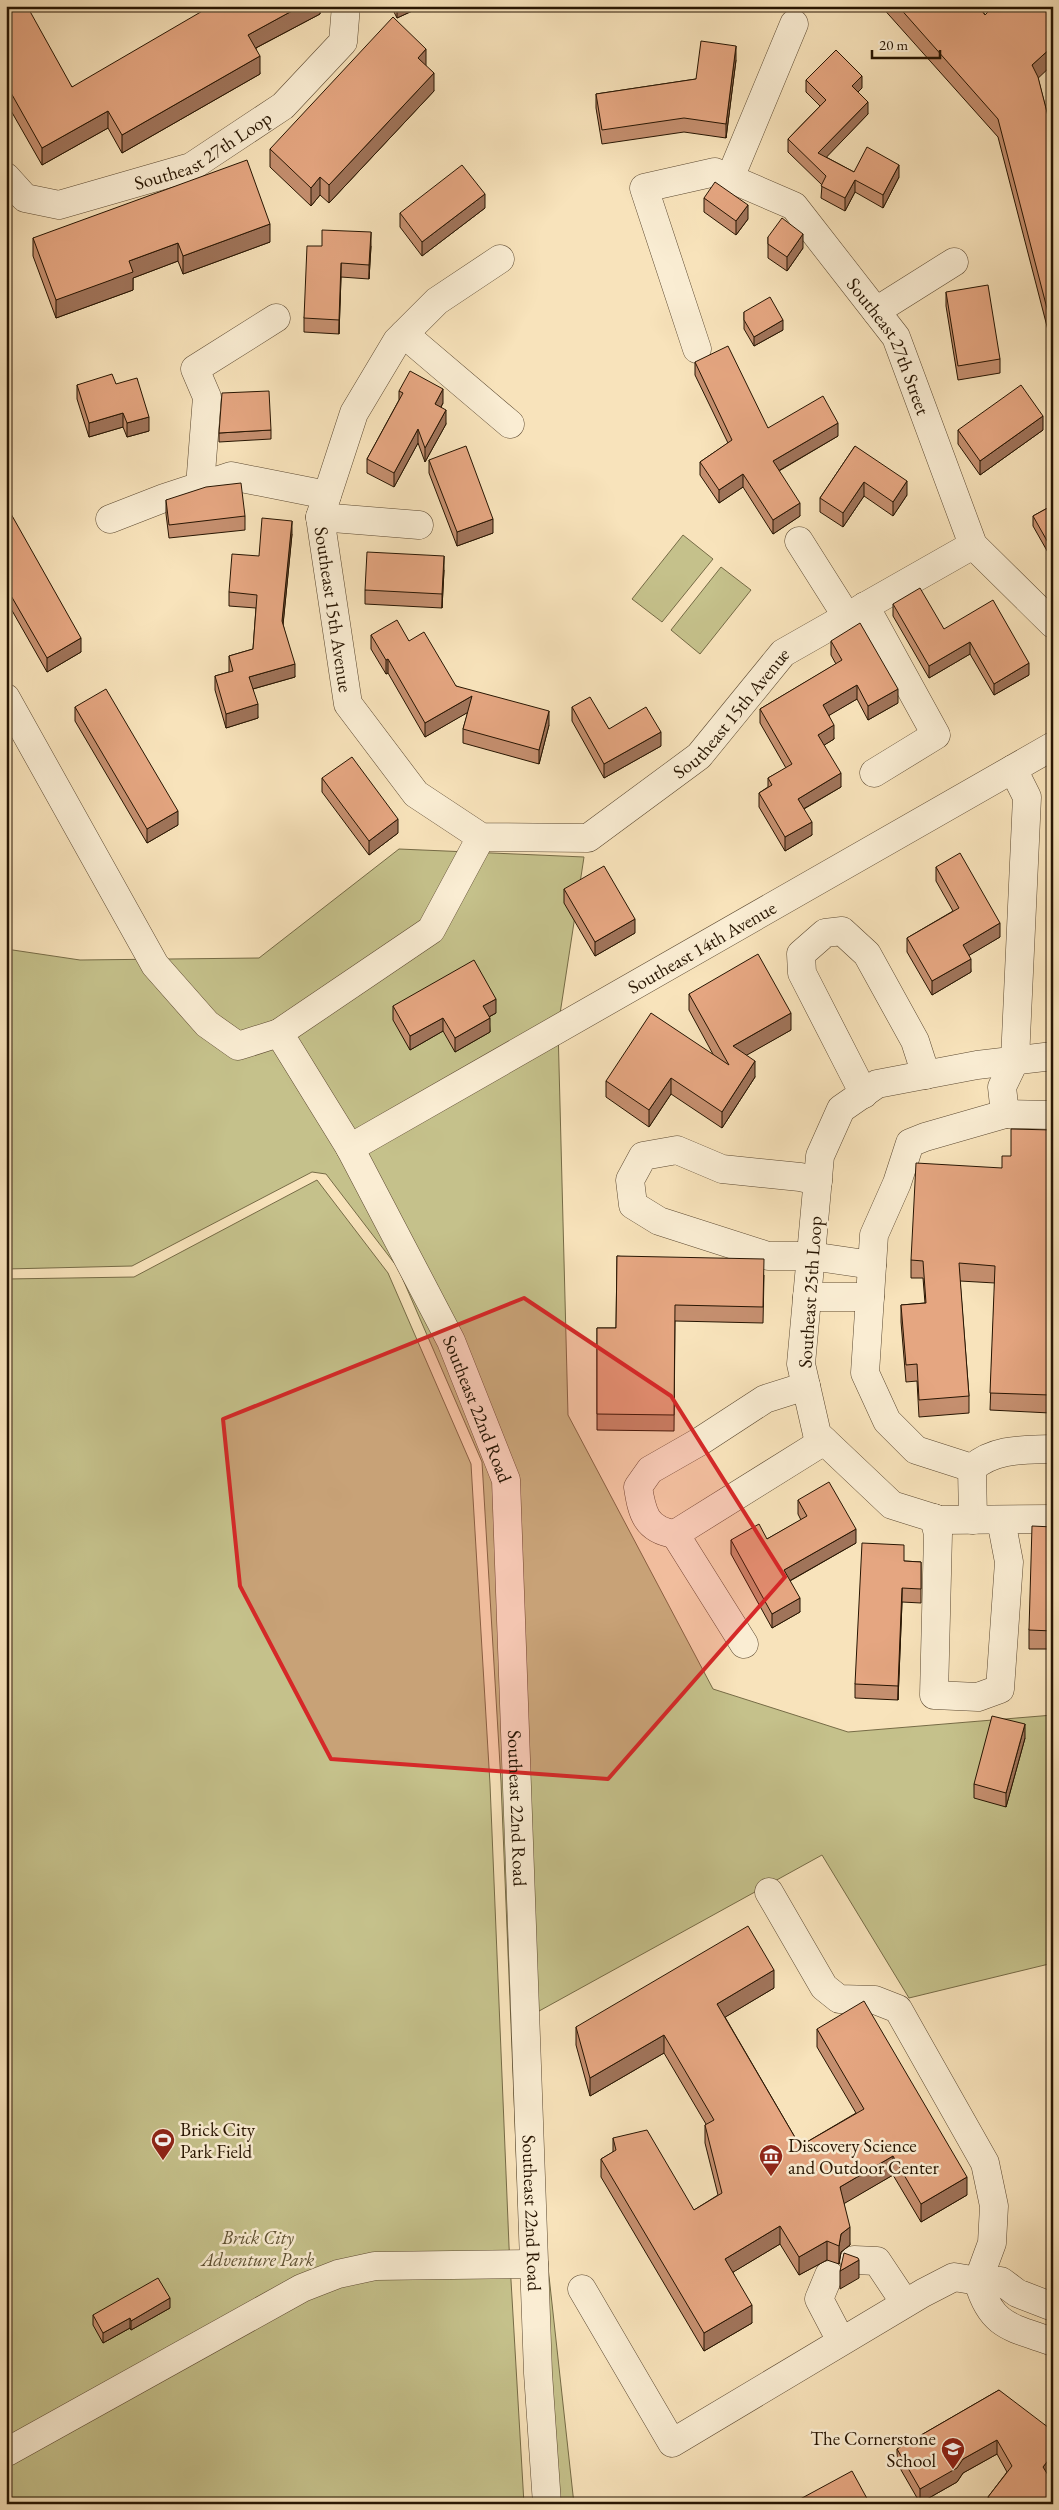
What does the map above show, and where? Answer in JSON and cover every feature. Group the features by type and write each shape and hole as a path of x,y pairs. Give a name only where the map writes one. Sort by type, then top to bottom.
{"street":[{"name":"Southeast 27th Loop","path":"6,177 25,198 60,205 190,167 283,106 343,42 346,6"},
{"path":"730,178 794,24"},
{"name":"Southeast 27th Street","path":"697,349 644,188 715,172 794,206 896,337 973,544 1053,624"},
{"name":"Southeast 15th Avenue","path":"500,259 438,301 400,337 354,413 323,506 348,704 416,794 481,837 588,838 699,756 783,653 973,544"},
{"path":"876,311 954,262"},
{"path":"200,486 207,397 195,369 276,318"},
{"path":"400,337 510,424"},
{"path":"110,519 231,476 323,506 419,524"},
{"path":"798,541 856,611 936,735 874,773"},
{"path":"6,698 155,965 207,1024 238,1046 279,1033 431,930 481,837"},
{"name":"Southeast 14th Avenue","path":"350,1148 1053,746"},
{"path":"1005,1114 1002,1087 1016,1060 1027,797 1013,769"},
{"path":"864,1094 802,973 801,954 824,933 842,931 867,954 915,1041 926,1075"},
{"path":"279,1033 350,1148"},
{"name":"Southeast 25th Loop","path":"1053,1056 1016,1060 877,1084 841,1109 820,1156 801,1364 817,1434 892,1505 934,1518 973,1520 1053,1519"},
{"path":"972,1468 916,1450 887,1421 865,1373 874,1235 897,1183 910,1143 1005,1114 1053,1115"},
{"name":"Southeast 22nd Road","path":"350,1148 450,1341 506,1480 538,2373 547,2504"},
{"path":"818,1181 800,1177 722,1169 677,1150 643,1156 630,1180 633,1205 659,1222 768,1256 811,1256 872,1265"},
{"path":"807,1297 870,1296"},
{"path":"806,1386 765,1399 699,1442 650,1470 638,1487 641,1507 646,1520 662,1532 675,1534 824,1441"},
{"path":"973,1520 972,1468 982,1459 1006,1451 1053,1449"},
{"path":"934,1518 938,1534 934,1696 978,1697 1000,1689 1008,1562 1001,1520"},
{"path":"675,1534 744,1644"},
{"path":"770,1892 824,1987 839,1999 875,2000 898,2009 985,2163 994,2206 992,2243 978,2280 983,2300 992,2314 1011,2327 1053,2342"},
{"path":"854,2260 877,2261 905,2303"},
{"path":"7,2452 302,2288 338,2274 375,2266 534,2264"},
{"path":"829,2275 819,2299 841,2341"},
{"path":"582,2289 672,2442 905,2303 954,2278 1001,2281 1017,2293 1053,2307"}],"highlighted area":[{"path":"524,1298 671,1396 785,1577 608,1779 331,1759 240,1586 223,1419"}],"green space":[{"path":"683,535 713,559 662,622 632,599"},
{"path":"721,567 751,590 700,654 671,630"},
{"path":"399,849 584,857 558,1027 568,1415 713,1689 848,1732 1053,1715 1053,1963 909,1998 822,1855 521,2021 574,2504 535,2504 520,2244 501,1782 482,1462 398,1268 326,1174 312,1172 132,1266 6,1269 6,949 80,960 259,958"},
{"name":"Brick City Adventure Park","path":"317,1180 388,1273 471,1464 490,1784 509,2246 524,2504 6,2504 6,1279 134,1277"}],"building":[{"path":"6,6 27,6 72,87 211,6 301,6 248,35 260,56 122,135 108,111 42,148 6,84"},
{"path":"898,6 978,6 985,15 994,6 1053,6 1053,46 1032,65 1038,77 1053,136 1053,319 1050,320 998,119"},
{"path":"393,17 426,49 418,58 434,73 329,185 320,177 311,188 270,149"},
{"path":"701,41 736,46 726,124 684,118 602,130 596,94 696,79"},
{"path":"836,50 862,76 852,86 868,102 818,153 854,172 867,147 899,165 883,195 855,180 845,198 821,186 826,176 788,139 826,100 806,80"},
{"path":"247,160 270,224 183,256 178,243 129,261 133,272 56,300 33,238"},
{"path":"462,165 485,194 422,242 400,213"},
{"path":"715,182 748,205 736,221 704,198"},
{"path":"782,218 803,234 787,257 768,244 768,237"},
{"path":"6,227 11,235 6,238"},
{"path":"322,230 371,232 369,265 341,263 339,320 304,318 307,246 322,246"},
{"path":"988,285 1000,359 958,366 946,292"},
{"path":"770,297 783,320 754,337 744,320 744,312"},
{"path":"728,346 768,428 823,396 838,423 773,461 800,503 773,520 743,474 719,490 700,462 732,440 695,362"},
{"path":"410,371 443,389 435,404 446,410 425,448 418,429 394,473 367,459 403,393 399,391"},
{"path":"112,374 116,384 137,378 149,417 127,423 123,413 89,423 77,385"},
{"path":"1021,385 1043,416 980,461 958,430"},
{"path":"269,391 271,430 219,433 222,393"},
{"path":"466,446 493,519 457,532 429,460"},
{"path":"855,446 907,481 893,502 864,482 843,513 820,498"},
{"path":"241,483 245,516 169,525 166,500 206,487"},
{"path":"6,505 81,638 47,658 6,587"},
{"path":"1053,505 1053,545 1050,546 1033,516"},
{"path":"262,518 292,521 282,621 295,664 249,677 258,704 226,714 215,676 233,671 229,656 253,649 257,595 229,592 232,554 259,556"},
{"path":"367,552 444,556 442,594 365,590"},
{"path":"920,588 944,629 993,600 1029,663 994,684 970,642 929,666 893,604"},
{"path":"397,620 409,641 424,632 456,686 549,711 539,750 463,729 472,696 425,723 388,659 386,660 371,635"},
{"path":"860,623 898,689 868,706 857,685 823,705 834,725 818,735 841,773 798,799 812,822 785,837 759,793 772,785 768,778 792,764 760,709 842,660 831,641"},
{"path":"106,689 178,811 147,829 75,707"},
{"path":"590,697 609,729 646,707 661,732 604,764 572,707"},
{"path":"352,757 398,819 369,841 322,778"},
{"path":"960,853 1000,923 963,945 971,959 932,981 907,938 959,908 936,867"},
{"path":"604,866 635,919 595,942 564,889"},
{"path":"758,954 791,1013 733,1046 755,1061 722,1112 671,1078 649,1110 606,1081 651,1013 729,1065 689,994"},
{"path":"474,960 496,999 483,1006 490,1018 455,1038 443,1018 410,1036 393,1006"},
{"path":"1011,1129 1053,1130 1053,1329 1050,1395 990,1393 995,1266 959,1263 969,1396 919,1400 917,1364 906,1365 901,1305 926,1303 923,1261 911,1260 916,1163 1002,1168 1002,1156 1011,1156"},
{"path":"617,1256 764,1259 763,1307 675,1305 674,1415 597,1414 597,1328 616,1328"},
{"path":"829,1482 856,1529 784,1570 800,1598 772,1614 731,1540 759,1524 767,1539 807,1516 798,1500"},
{"path":"1032,1526 1053,1527 1053,1631 1029,1630"},
{"path":"862,1543 904,1545 904,1561 921,1562 921,1589 902,1588 898,1686 855,1684"},
{"path":"992,1716 1025,1724 1006,1793 974,1784"},
{"path":"748,1926 774,1970 717,2004 800,2146 864,2109 817,2029 864,2001 967,2177 921,2204 893,2156 840,2187 850,2227 841,2234 839,2246 827,2241 799,2257 780,2226 725,2259 752,2305 704,2333 601,2159 616,2150 613,2138 647,2130 694,2210 722,2193 705,2125 714,2120 664,2035 590,2078 576,2027"},
{"path":"844,2253 859,2260 840,2271"},
{"path":"158,2278 170,2298 131,2321 130,2318 103,2333 93,2315"},
{"path":"999,2390 1053,2431 1053,2454 1043,2467 1053,2483 1053,2493 1045,2504 997,2504 988,2497 1012,2466 997,2440 963,2459 957,2468 920,2489 897,2449"},
{"path":"852,2471 870,2504 791,2504"},
{"path":"933,2500 939,2504 930,2504"}],"place":[{"name":"Brick City Park Field","path":"163,2161"},
{"name":"Discovery Science and Outdoor Center","path":"771,2177"},
{"name":"The Cornerstone School","path":"953,2470"}]}
